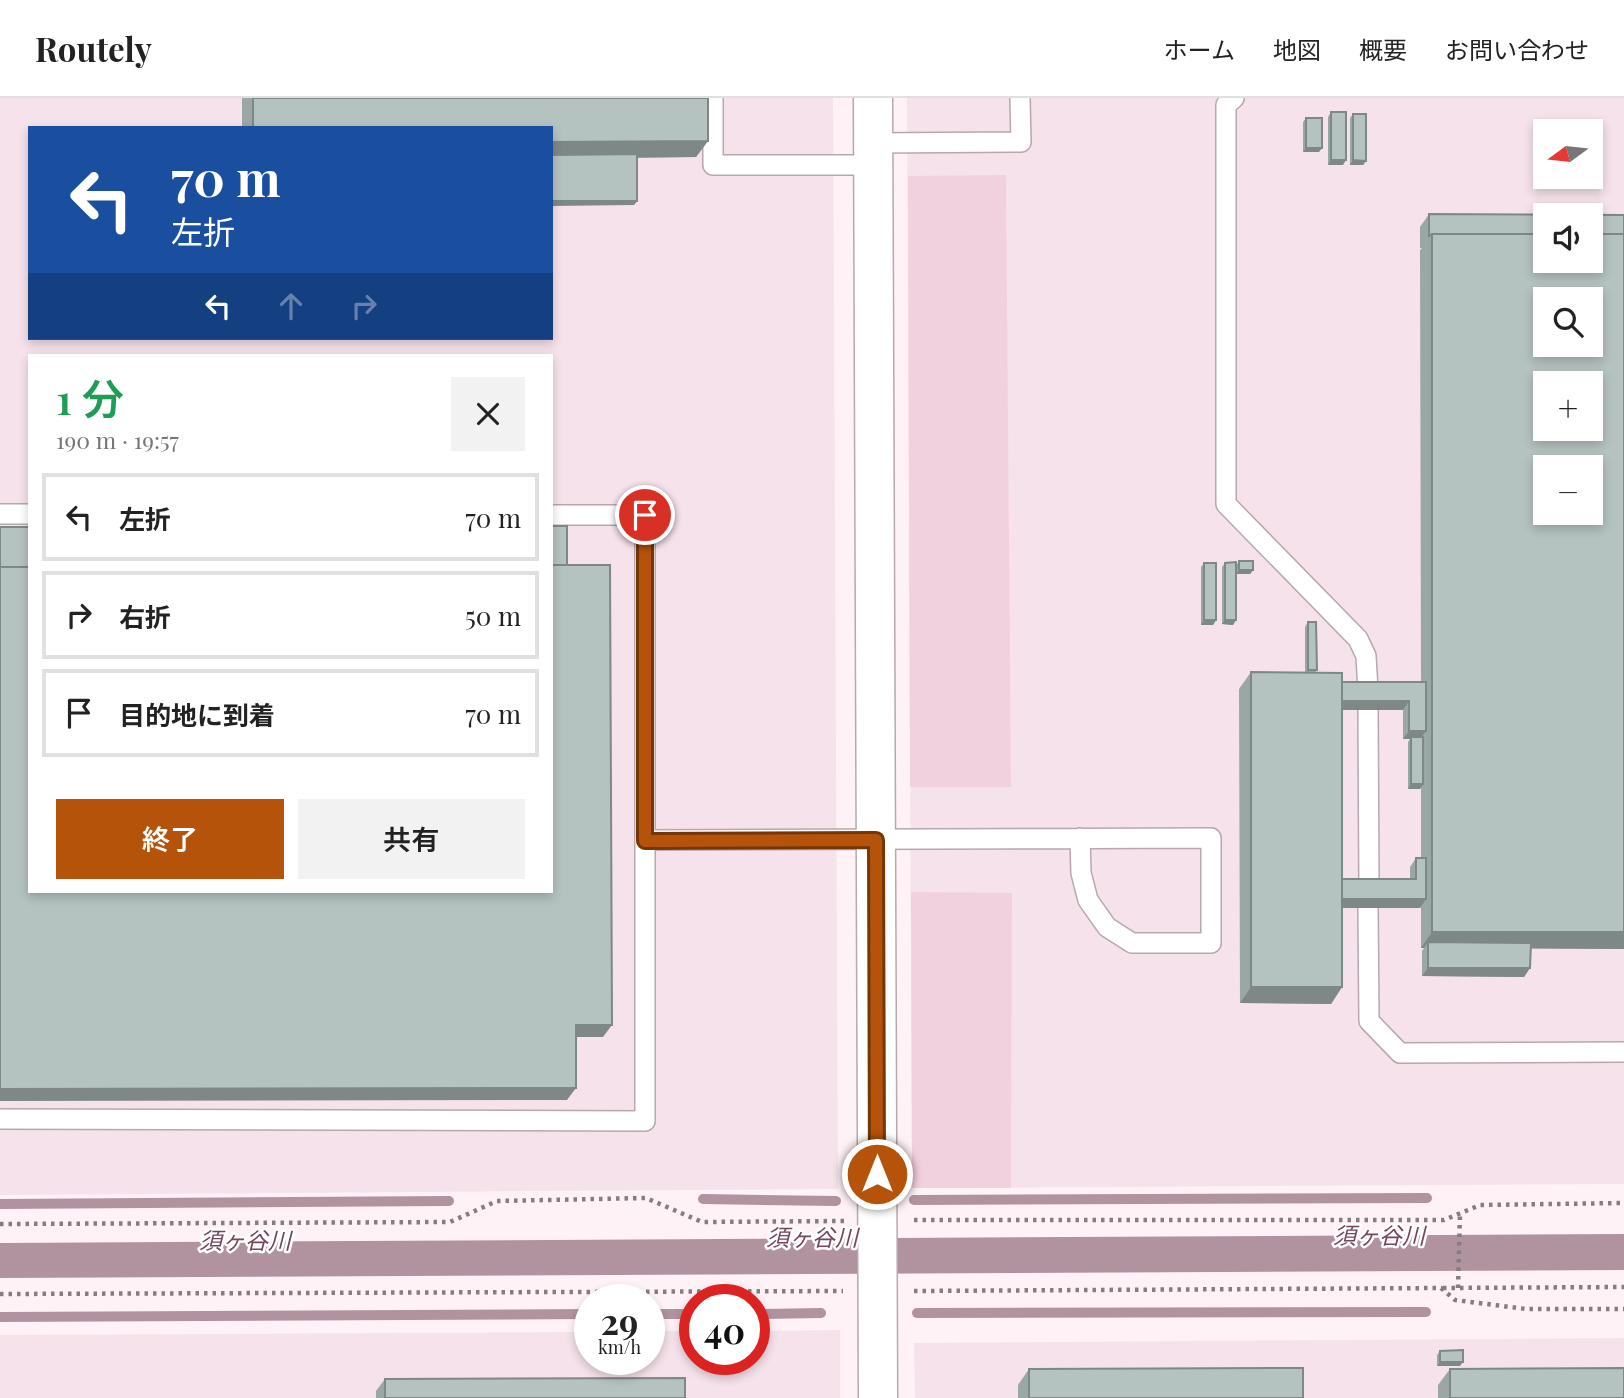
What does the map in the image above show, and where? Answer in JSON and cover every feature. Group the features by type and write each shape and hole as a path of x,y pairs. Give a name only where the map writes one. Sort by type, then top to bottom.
{"street":[{"path":"873,98 878,1398"}],"lane":[{"path":"713,98 713,165 1021,142 1020,98"},
{"path":"1234,98 1226,105 1226,504 1358,639 1366,656 1369,888"},
{"path":"0,514 28,514"},
{"path":"0,1119 645,1121 645,515 553,515"},
{"path":"645,841 1080,838 1210,838 1211,943 1132,943 1107,927 1088,900 1081,873 1080,838"},
{"path":"1368,908 1368,1021 1400,1053 1624,1052"}],"path":[{"path":"0,1224 450,1223 498,1201 646,1198 702,1222 879,1224 1444,1220 1480,1205 1624,1203"},
{"path":"1458,1288 1460,1214"},
{"path":"0,1294 1624,1287"},
{"path":"1441,1288 1455,1300 1526,1309 1624,1309"}],"shaded area":[{"path":"0,98 833,98 838,1189 0,1195"},
{"path":"907,98 1624,98 1624,1184 912,1188"},
{"path":"1006,175 1011,787 910,787 908,176"},
{"path":"911,892 1012,893 1011,1188 912,1188"},
{"path":"1624,1234 1624,1270 0,1278 0,1243"},
{"path":"840,1330 840,1398 0,1398 0,1335 574,1332 574,1375 665,1375 665,1331 679,1331 679,1375 770,1375 770,1331"},
{"path":"1624,1338 1624,1398 915,1398 914,1343"}],"building":[{"path":"253,98 708,98 708,141 553,142 553,126 253,126"},
{"path":"1331,112 1346,112 1346,160 1331,160"},
{"path":"1353,114 1366,114 1366,161 1353,160"},
{"path":"1306,118 1322,118 1322,148 1306,148"},
{"path":"637,154 637,201 553,201 553,155"},
{"path":"1429,214 1533,215 1533,234 1429,236"},
{"path":"1603,215 1624,215 1624,234 1603,234"},
{"path":"1432,234 1533,234 1533,273 1603,273 1603,234 1624,234 1624,932 1432,932"},
{"path":"553,526 567,526 567,565 553,565"},
{"path":"0,527 28,527 28,567 0,567"},
{"path":"1239,561 1253,561 1253,570 1239,570"},
{"path":"1236,562 1236,620 1225,620 1225,563"},
{"path":"1204,563 1216,563 1216,620 1204,620"},
{"path":"553,565 610,565 612,1025 576,1025 576,1088 0,1089 0,567 28,567 28,893 553,893"},
{"path":"1308,622 1316,622 1317,670 1308,670"},
{"path":"1251,672 1342,673 1342,987 1251,987"},
{"path":"1342,682 1426,682 1426,731 1409,731 1409,701 1342,701"},
{"path":"1411,737 1423,737 1423,784 1411,784"},
{"path":"1416,858 1426,858 1426,899 1342,899 1342,879 1416,879"},
{"path":"1428,942 1531,943 1530,968 1428,968"},
{"path":"1463,1350 1463,1362 1440,1362 1440,1351"},
{"path":"1303,1368 1303,1398 1029,1398 1029,1369"},
{"path":"1624,1368 1624,1398 1450,1398 1450,1369"},
{"path":"685,1378 685,1398 385,1398 385,1379"}],"waterway":[{"path":"914,1200 1427,1198"},
{"path":"703,1199 836,1201"},
{"path":"0,1204 449,1201"},
{"path":"917,1313 1426,1312"},
{"path":"770,1314 821,1313"},
{"path":"0,1317 574,1314"},
{"path":"665,1314 679,1314"}],"route":[{"path":"645,515 645,841 876,840 877,1174"}],"water label":[{"name":"須ヶ谷川","path":"1379,1234"},
{"name":"須ヶ谷川","path":"812,1236"},
{"name":"須ヶ谷川","path":"245,1239"}]}
